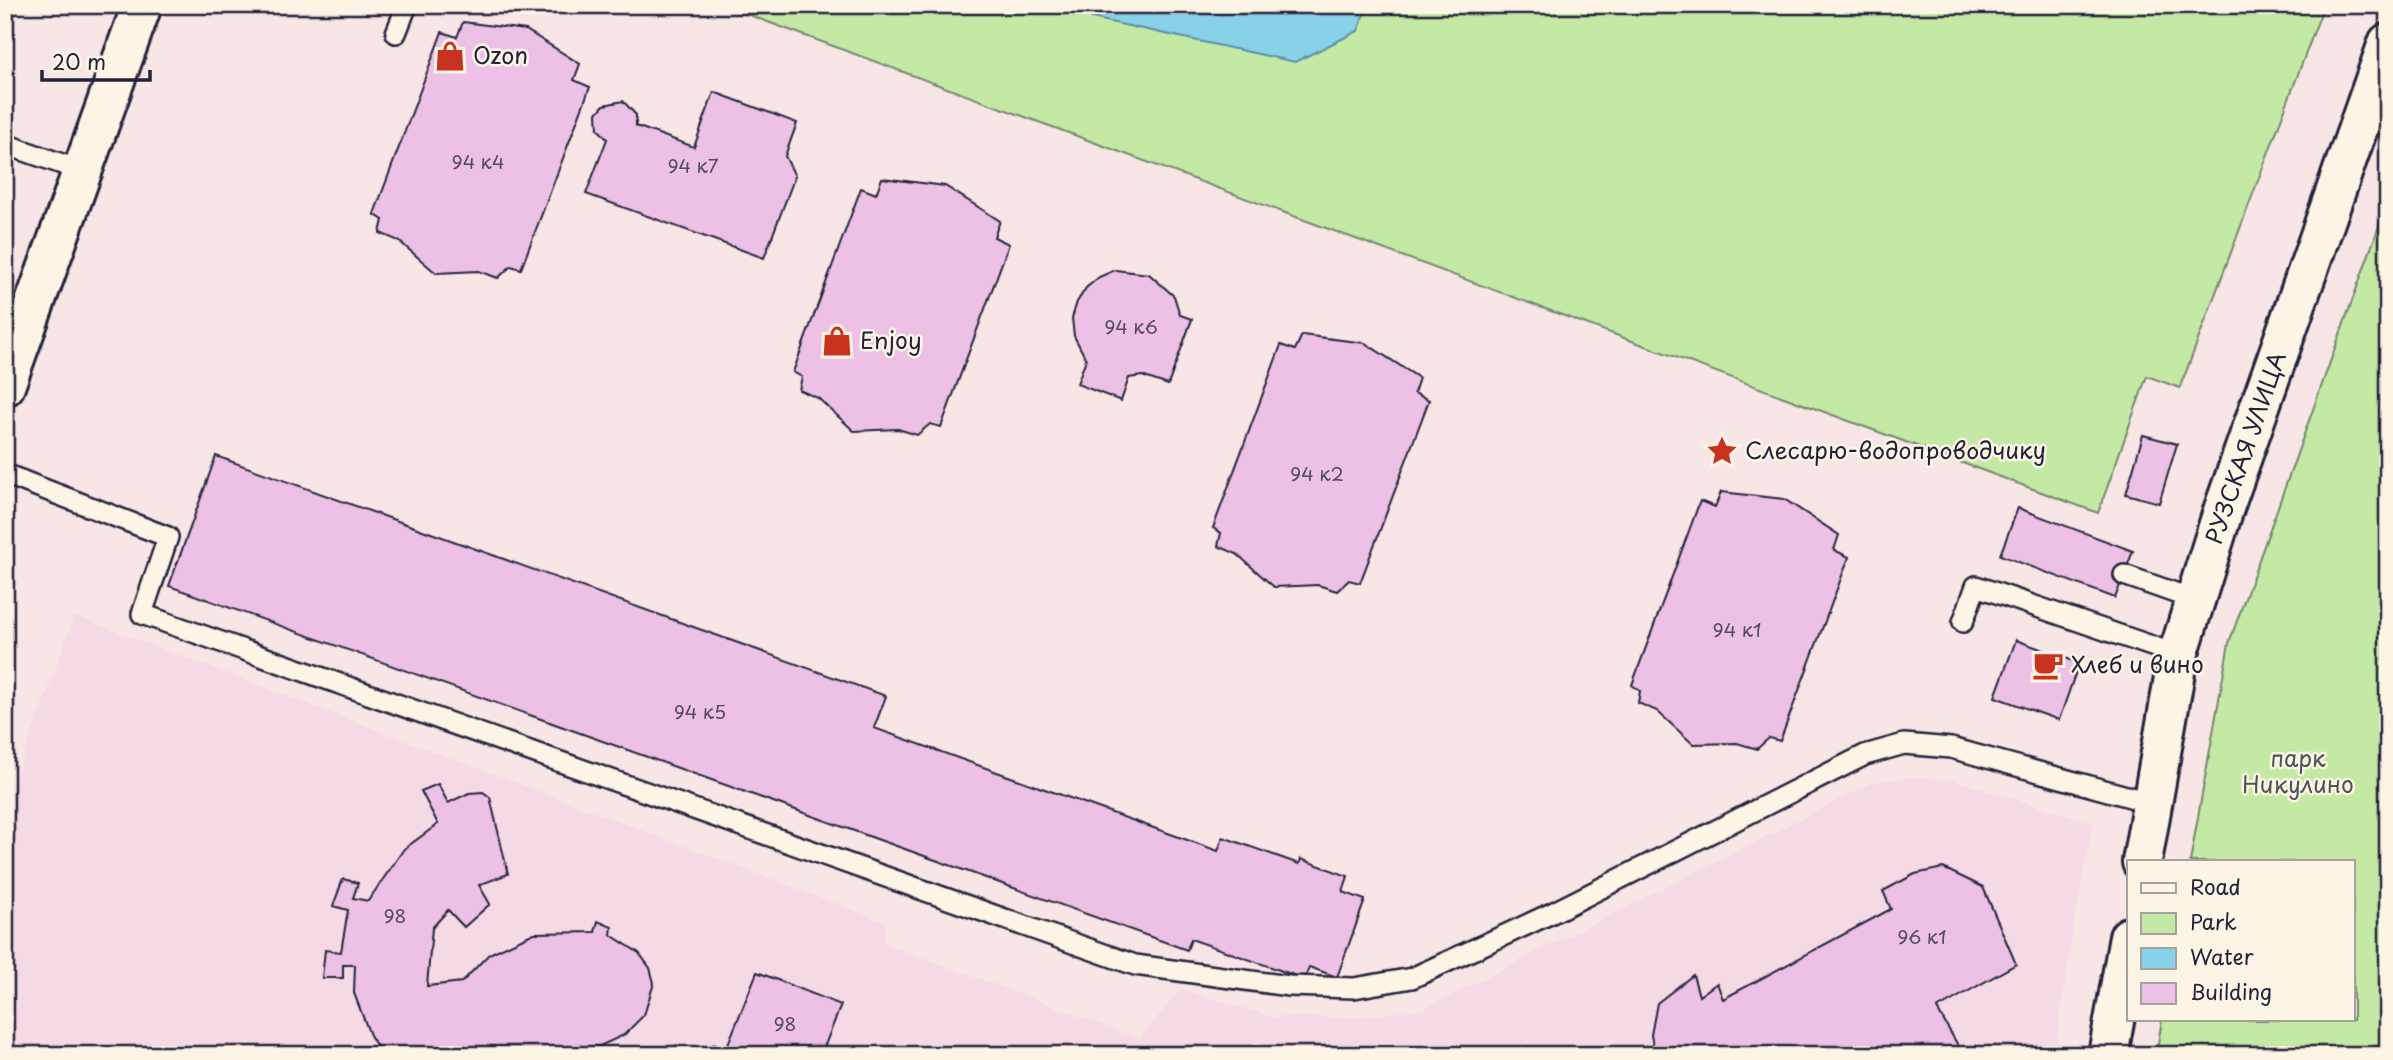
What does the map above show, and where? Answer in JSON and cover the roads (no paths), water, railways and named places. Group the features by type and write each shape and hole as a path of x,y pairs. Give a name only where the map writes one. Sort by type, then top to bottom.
{"street":[{"path":"5,386 142,5"},
{"name":"РУЗСКАЯ УЛИЦА","path":"2142,860 2178,655 2224,508 2388,43"},
{"path":"2108,1055 2127,948"}],"lane":[{"path":"396,33 407,5"},
{"path":"5,144 82,171"},
{"path":"5,474 168,537 142,614 1135,965 1289,986 1354,988 1412,978 1552,913 1865,755 1904,744 1951,748 2152,803"},
{"path":"2124,575 2195,600"},
{"path":"1963,622 1976,586 2178,655"}],"water":[{"path":"1081,5 1367,5 1358,31 1295,62 1092,18"}],"place":[{"name":"Ozon","path":"450,56"},
{"name":"Enjoy","path":"837,341"},
{"name":"Слесарю-водопроводчику","path":"1722,451"},
{"name":"Хлеб и вино","path":"2048,665"}],"park label":[{"name":"парк Никулино","path":"2298,772"}]}
